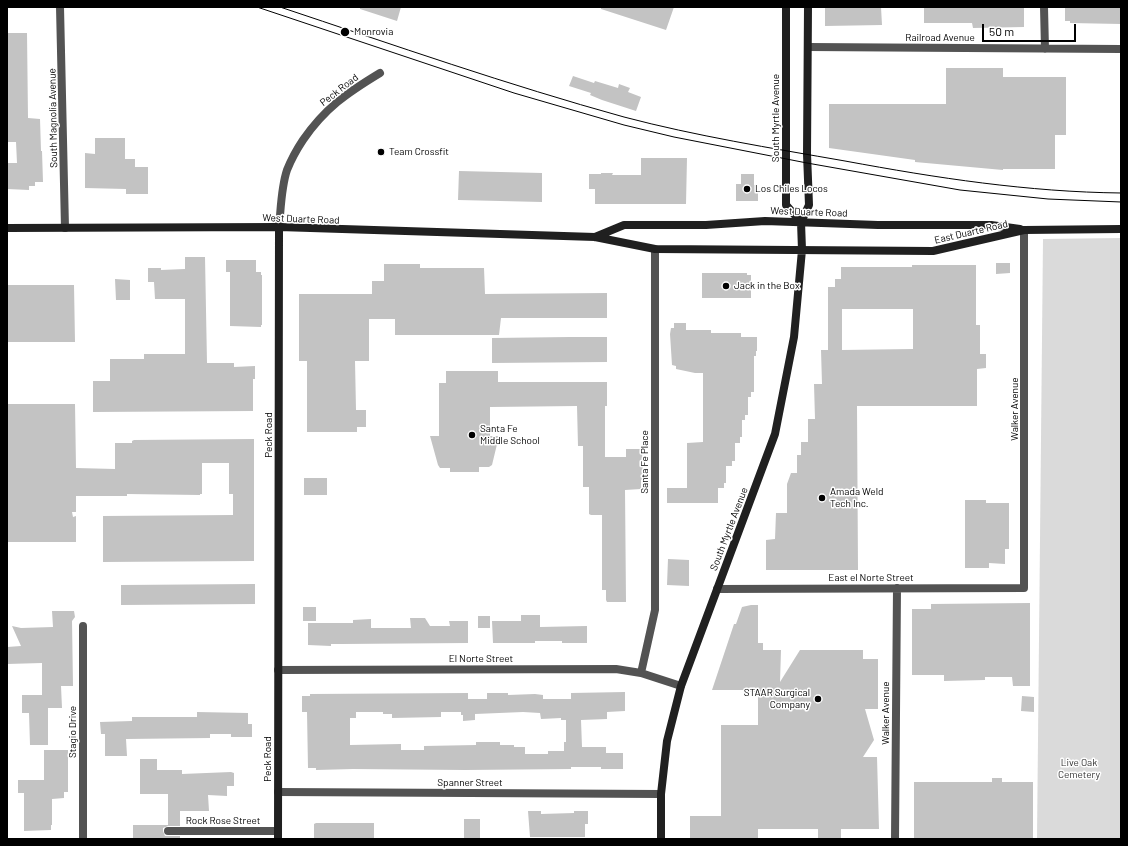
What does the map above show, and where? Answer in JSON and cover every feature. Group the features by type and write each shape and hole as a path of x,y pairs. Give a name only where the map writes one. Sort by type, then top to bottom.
{"main road":[{"name":"South Myrtle Avenue","path":"786,7 786,205 801,222"},
{"name":"South Myrtle Avenue","path":"661,839 661,794 667,741 681,686 775,434 794,337 802,250 801,222 808,205 808,7"},
{"name":"West Duarte Road","path":"595,237 624,225 706,225 765,221 878,225 991,225 1024,230"},
{"name":"West Duarte Road","path":"7,228 279,227 595,237 655,249 802,250"},
{"name":"Peck Road","path":"278,835 279,227"},
{"name":"East Duarte Road","path":"802,250 933,251 1024,230 1121,229"}],"street":[{"name":"South Magnolia Avenue","path":"60,7 65,228"},
{"path":"1044,7 1045,48"},
{"name":"Railroad Avenue","path":"808,47 1121,48"},
{"name":"Peck Road","path":"279,227 282,194 287,169 302,142 314,124 331,106 380,73"},
{"name":"Walker Avenue","path":"1024,230 1024,588"},
{"name":"Santa Fe Place","path":"640,673 655,610 655,249"},
{"name":"Walker Avenue","path":"895,839 897,588"},
{"name":"East el Norte Street","path":"717,589 1024,588"},
{"name":"Stagio Drive","path":"83,626 83,839"},
{"name":"El Norte Street","path":"278,670 616,669 640,673 681,686"},
{"name":"Spanner Street","path":"278,792 661,794"},
{"name":"Rock Rose Street","path":"168,831 278,835"}],"green space":[{"name":"Live Oak Cemetery","path":"1121,238 1121,839 1037,839 1043,239"}],"building":[{"path":"360,7 401,7 397,21 360,9"},
{"path":"601,7 674,7 666,30 601,9"},
{"path":"825,7 881,7 882,25 825,26"},
{"path":"924,7 1024,7 1024,27 973,28 972,23 924,23"},
{"path":"1065,7 1121,7 1121,24 1070,23 1070,21 1065,21"},
{"path":"7,33 27,33 28,118 40,119 43,182 35,182 35,186 29,186 29,190 7,189 7,163 17,163 16,142 7,142"},
{"path":"946,68 1003,68 1003,77 1066,77 1066,135 1055,135 1055,169 1003,170 915,162 915,160 829,148 829,104 946,104"},
{"path":"573,76 594,83 595,81 618,88 619,84 630,88 628,92 641,97 636,111 602,100 590,95 591,93 569,86"},
{"path":"95,138 125,138 125,159 135,159 135,167 148,167 148,194 126,194 126,189 85,188 85,153 95,154"},
{"path":"641,158 687,158 686,204 595,204 595,189 589,189 589,174 613,173 612,175 641,175"},
{"path":"459,171 542,173 542,202 458,200"},
{"path":"741,174 754,174 754,185 758,185 758,201 736,201 736,184 741,184"},
{"path":"185,257 205,257 207,363 234,363 234,367 255,366 255,379 253,379 253,411 93,412 93,381 110,381 110,359 144,359 144,354 185,354 185,299 155,299 154,282 148,282 148,268 161,268 161,270 185,269"},
{"path":"226,260 256,260 256,272 261,272 262,275 261,327 230,326 230,272 226,272"},
{"path":"996,263 1010,263 1010,273 996,274"},
{"path":"384,264 420,264 420,268 484,268 485,294 607,293 607,318 501,318 499,335 395,335 395,319 369,319 369,361 355,361 356,410 366,410 366,427 357,427 357,432 307,432 307,361 299,361 299,294 372,294 372,281 384,281"},
{"path":"912,265 976,265 976,325 980,325 980,354 986,354 986,368 977,369 977,406 857,406 858,570 766,570 766,540 775,539 776,513 787,513 787,484 791,473 797,473 797,455 801,455 801,442 808,442 808,419 815,419 814,384 822,384 821,350 828,350 828,287 835,287 835,279 841,279 841,267 912,267","holes":["842,309 913,309 913,349 842,350"]},
{"path":"702,273 747,273 747,275 751,275 751,298 702,298"},
{"path":"115,279 130,280 130,300 116,300"},
{"path":"7,285 74,285 75,342 7,342"},
{"path":"674,323 686,323 686,330 711,330 711,333 741,333 741,337 757,337 757,351 756,356 754,356 754,392 751,392 751,397 748,397 748,415 745,415 745,420 742,420 742,437 740,437 740,443 735,443 735,461 732,461 732,466 726,466 726,483 724,483 724,488 718,488 718,503 667,503 667,488 687,488 687,443 703,442 703,373 676,369 676,366 672,365 670,334 671,328 674,328"},
{"path":"607,337 607,362 492,363 492,338"},
{"path":"446,371 498,371 498,382 607,382 607,406 605,406 605,457 626,457 626,449 642,449 643,480 641,480 641,489 625,490 626,602 607,602 606,590 602,590 602,515 589,514 589,487 583,487 583,446 578,446 577,406 490,407 490,436 499,436 492,465 489,467 479,467 479,472 450,472 450,468 440,468 438,465 430,436 439,436 439,383 446,383"},
{"path":"7,404 75,404 76,468 115,469 115,443 132,443 134,440 254,439 254,561 103,562 103,516 233,515 233,494 229,494 229,463 202,463 202,494 200,495 127,494 127,496 76,496 76,512 72,512 73,517 76,516 76,542 7,542"},
{"path":"304,478 327,478 327,495 304,495"},
{"path":"965,500 986,500 986,503 1009,503 1009,549 1005,549 1005,564 989,563 989,568 965,568"},
{"path":"668,559 689,560 689,586 667,585"},
{"path":"255,584 255,604 121,605 121,585"},
{"path":"1030,603 1030,686 1013,686 1012,677 985,677 985,680 944,681 944,675 912,675 912,609 931,609 931,604"},
{"path":"758,605 758,643 763,643 763,650 781,650 780,682 800,650 863,650 863,659 878,659 878,709 865,709 874,740 863,757 877,757 879,829 841,829 841,839 818,839 818,829 758,829 758,839 690,839 690,816 721,816 721,725 758,725 758,692 748,692 748,690 712,690 734,624 736,624 742,607"},
{"path":"303,607 316,607 316,621 303,621"},
{"path":"52,611 74,611 75,617 72,621 73,686 61,686 62,708 48,708 48,745 30,745 29,713 22,713 22,695 42,695 42,663 7,664 7,647 21,646 12,626 21,628 53,627"},
{"path":"521,615 540,615 540,627 587,626 587,643 535,641 535,643 493,643 492,621 521,621"},
{"path":"478,616 490,616 490,628 478,628"},
{"path":"410,618 425,618 430,626 450,626 449,621 468,621 468,643 331,644 331,646 308,645 308,623 353,623 353,620 371,619 371,628 411,628"},
{"path":"625,692 625,711 607,712 607,719 581,720 582,747 606,747 606,753 623,753 623,769 571,767 571,769 316,770 316,768 308,768 307,712 302,712 302,696 310,696 310,694 468,693 468,699 487,699 487,693 508,693 508,695 543,695 543,699 571,699 571,693","holes":["356,712 383,712 383,714 392,714 392,718 441,717 441,712 461,712 461,715 463,715 463,721 475,720 475,714 523,712 540,713 541,719 561,718 561,720 566,720 566,742 564,742 564,751 548,751 548,754 525,754 525,747 500,745 500,742 476,742 476,745 424,746 424,750 401,750 401,744 350,745 350,718 356,718"]},
{"path":"1022,696 1034,697 1034,712 1021,711"},
{"path":"197,712 248,713 248,724 252,724 252,737 231,737 231,734 210,734 210,738 126,739 127,756 105,756 105,734 101,734 100,722 132,721 132,717 197,717"},
{"path":"44,750 68,750 68,792 64,792 64,798 52,799 51,830 24,831 24,793 18,793 18,780 44,780"},
{"path":"140,759 157,759 157,770 182,770 182,774 231,772 234,773 234,786 227,786 227,796 208,795 209,811 180,811 180,826 168,826 163,828 165,836 180,836 180,839 133,839 133,825 168,825 168,794 140,794"},
{"path":"992,778 1002,778 1002,782 1033,782 1033,839 914,839 914,782 992,782"},
{"path":"528,811 541,811 541,814 588,811 588,824 585,824 585,837 530,837"},
{"path":"464,819 480,819 480,839 464,839"},
{"path":"374,823 374,839 314,839 314,824"}],"tram line":[{"path":"257,7 514,93 624,125 674,137 807,163 960,190 1048,199 1121,202"},
{"path":"280,7 537,92 624,117 678,130 879,167 983,183 1052,190 1121,193"}],"place":[{"name":"Monrovia","path":"345,32"},
{"name":"Team Crossfit","path":"381,152"},
{"name":"Los Chiles Locos","path":"747,189"},
{"name":"Jack in the Box","path":"726,286"},
{"name":"Santa Fe Middle School","path":"472,435"},
{"name":"Amada Weld Tech Inc.","path":"822,498"},
{"name":"STAAR Surgical Company","path":"818,699"}]}
